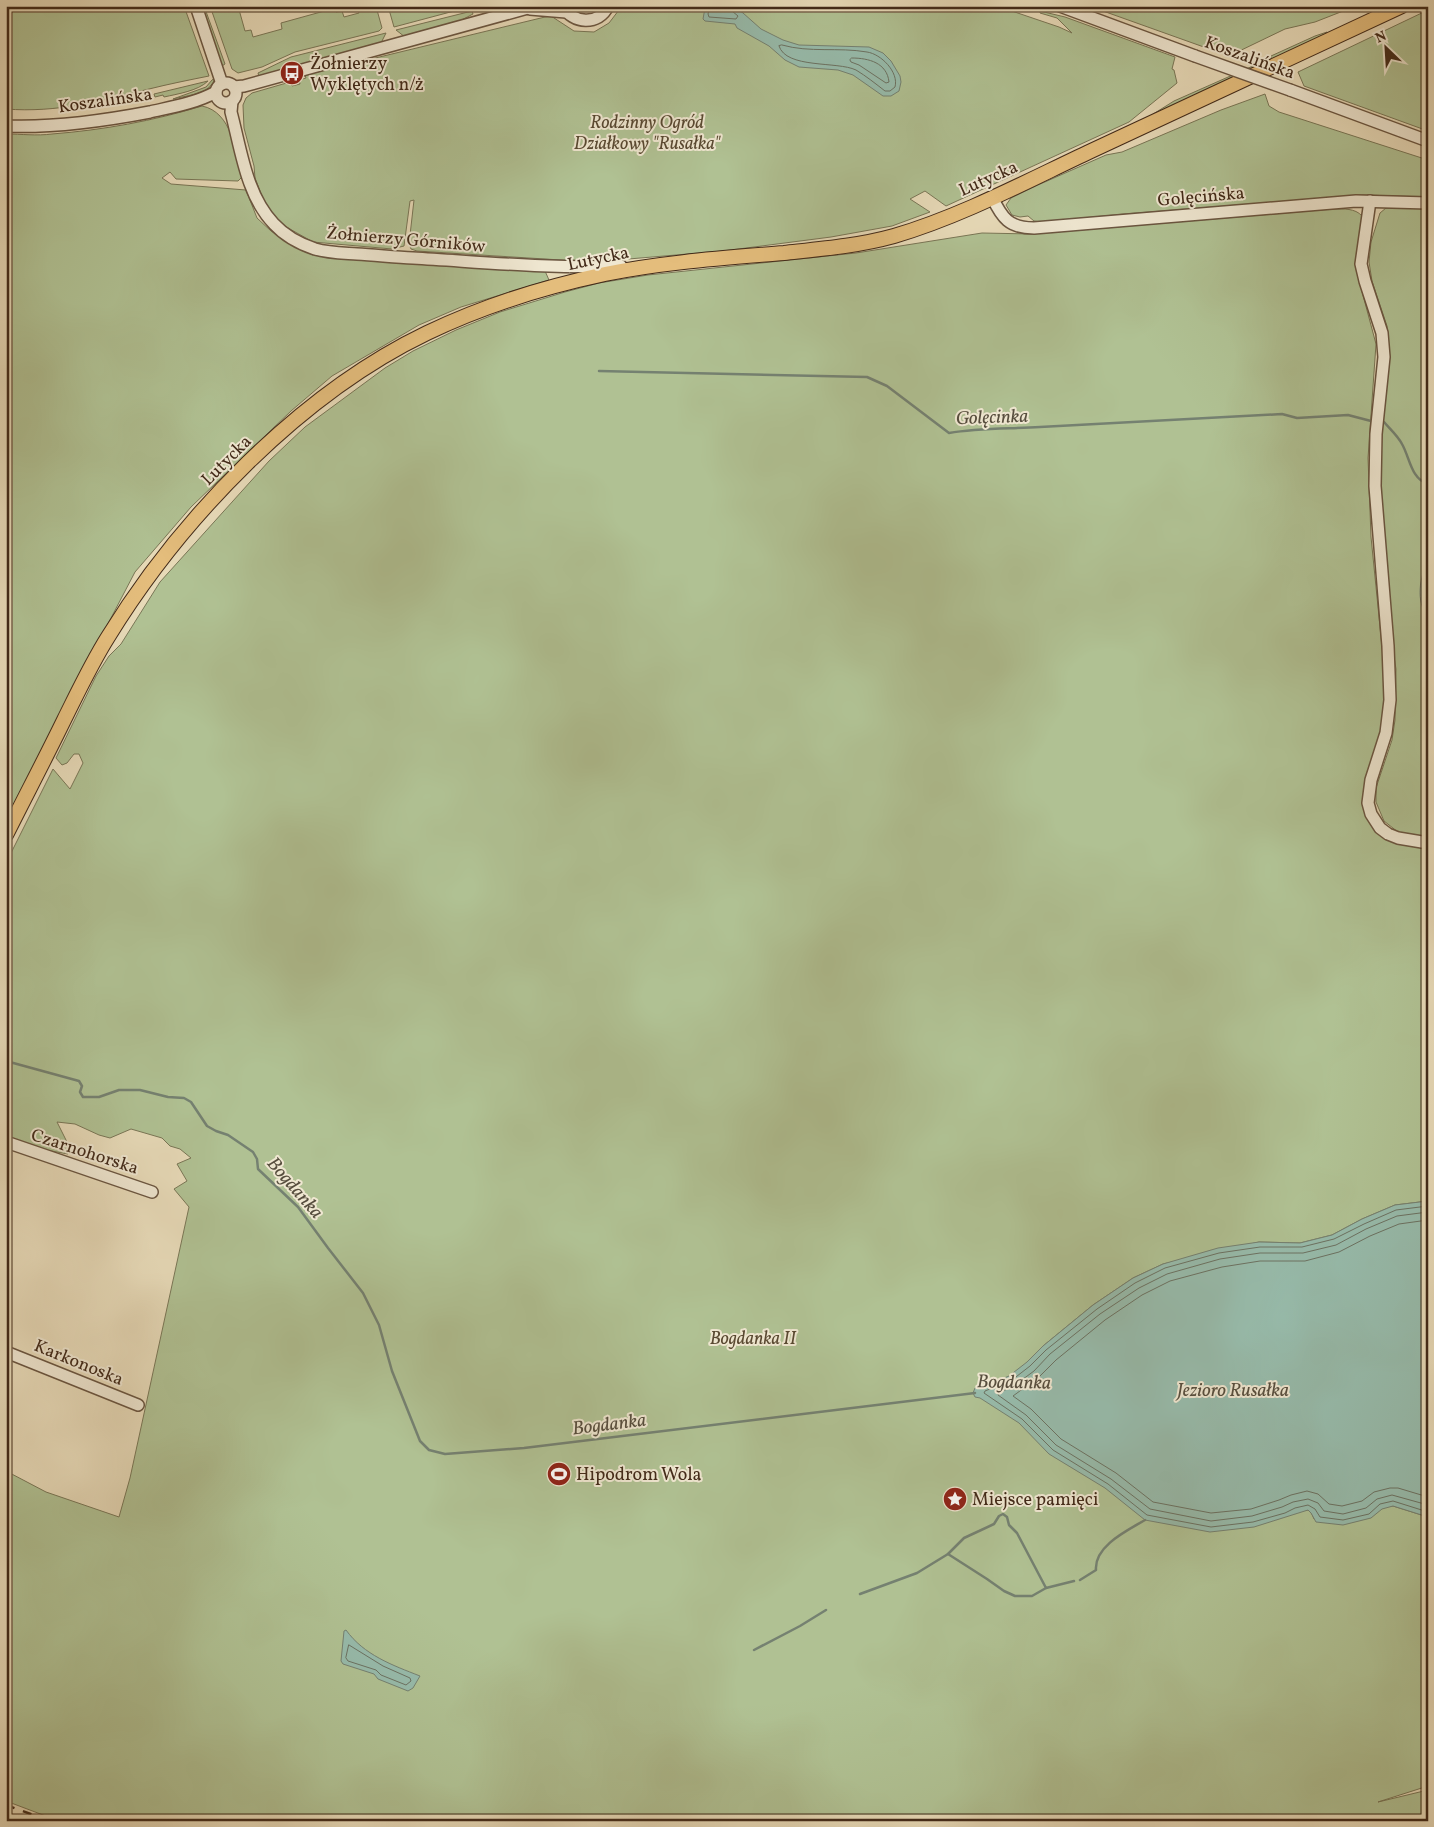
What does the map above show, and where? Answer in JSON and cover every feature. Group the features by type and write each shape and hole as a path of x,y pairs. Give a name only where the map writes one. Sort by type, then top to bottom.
{"main road":[{"name":"Lutycka","path":"6,836 86,677 123,613 176,542 211,500 311,407 383,356 428,332 461,318 510,300 605,274 660,265 815,250 875,241 922,226 992,196 1402,6"}],"street":[{"name":"Żołnierzy Górników","path":"196,6 226,95 250,182 257,200 273,223 295,240 329,252 544,266 660,265"},
{"name":"Koszalińska","path":"6,126 52,126 98,121 226,95 532,7 564,9 580,20 590,20 600,16 608,6"},
{"name":"Koszalińska","path":"1060,6 1428,141"},
{"name":"Golęcińska","path":"992,196 1002,215 1009,222 1020,227 1034,228 1304,205 1370,201 1428,203"},
{"path":"1370,201 1361,264 1382,333 1384,357 1376,434 1375,486 1390,700 1386,733 1371,780 1368,803 1371,814 1380,828 1388,834 1398,838 1428,843"},
{"path":"544,266 554,273 556,286"},
{"name":"Czarnohorska","path":"6,1142 152,1192"},
{"name":"Karkonoska","path":"6,1352 138,1405"}],"green space":[{"path":"6,6 184,6 209,76 61,108 6,109"},
{"path":"200,6 204,6 225,64 222,66"},
{"path":"210,6 238,6 245,31 251,30 253,37 282,29 281,23 328,10 327,6 334,6 336,12 342,11 344,17 359,13 358,9 364,8 369,10 368,7 374,6 382,28 379,31 295,52 262,67 238,73 232,69"},
{"path":"388,6 473,6 394,27"},
{"name":"Rodzinny Ogród Działkowy \"Rusałka\"","path":"622,6 997,6 1072,33 1057,18 1040,13 1040,11 1065,17 1175,57 1172,69 1174,70 1177,83 1129,122 946,206 925,191 910,199 930,212 892,226 831,237 723,251 593,262 417,251 411,249 409,244 414,200 410,201 404,246 392,249 313,242 281,224 265,204 255,178 254,166 244,128 243,105 246,98 252,93 290,82 292,86 300,84 299,80 306,78 305,75 545,17 551,16 574,31 594,32 609,23"},
{"path":"1089,6 1356,6 1315,22 1285,29 1229,56"},
{"path":"1428,10 1428,131 1304,86 1298,72"},
{"path":"472,11 473,14 452,25 405,37 396,30"},
{"path":"1327,32 1326,35 1150,116 1174,101"},
{"path":"386,33 381,43 259,77 258,73 291,57"},
{"path":"215,78 212,84 203,91 173,99 206,87"},
{"path":"208,81 193,90 181,93 164,97 163,95 155,97 154,94"},
{"path":"1265,94 1269,106 1279,112 1428,160 1428,197 1363,195 1041,222 1034,221 1028,216 1012,215 1006,205 1011,198 1106,155 1122,152 1221,110"},
{"path":"202,106 220,116 226,125 235,145 242,177 238,181 176,179 170,172 162,178 171,184 246,190 257,218 271,231 295,245 545,271 549,280 461,307 419,325 332,376 291,411 191,507 135,572 6,819 6,134 46,135 90,130 128,124"},
{"path":"1386,208 1428,209 1428,838 1398,832 1384,821 1376,802 1376,788 1392,740 1395,720 1396,669 1391,638 1378,483 1382,409 1388,371 1387,326 1372,281 1369,262 1371,242 1380,213"},
{"name":"Bogdanka II","path":"1333,209 1353,210 1362,216 1356,269 1376,344 1368,458 1371,537 1385,677 1384,712 1369,821 1428,847 1428,1201 1395,1205 1362,1219 1332,1235 1300,1243 1259,1242 1163,1264 1133,1278 1093,1305 1043,1346 1292,1511 1308,1510 1314,1519 1350,1507 1393,1506 1428,1517 1428,1786 1378,1802 1428,1790 1428,1821 59,1821 6,1801 6,1471 46,1492 119,1517 130,1478 189,1207 174,1189 187,1181 177,1164 191,1158 180,1149 170,1146 162,1138 131,1129 110,1138 75,1124 57,1122 68,1144 68,1154 35,1148 6,1137 6,863 53,769 70,789 83,763 79,754 74,754 67,763 62,765 56,758 96,676 109,656 121,644 160,582 269,461 305,427 385,368 413,351 456,330 500,312 599,283 648,275 856,253 982,233 1032,234"}],"water":[{"path":"709,6 733,6 761,29 783,40 799,45 869,47 883,53 891,61 900,76 899,91 891,96 883,96 853,75 838,70 799,67 785,60 769,46 737,28 735,24 705,21 703,19 705,8"},
{"path":"1428,560 1428,617 1421,604 1420,589"},
{"name":"Jezioro Rusałka","path":"1428,1201 1428,1517 1393,1506 1382,1509 1371,1518 1343,1525 1316,1522 1308,1510 1254,1527 1210,1532 1145,1520 1105,1488 1049,1454 1019,1423 980,1398 975,1397 973,1393 975,1388 1009,1376 1093,1305 1133,1278 1163,1264 1218,1248 1259,1242 1300,1243 1332,1235 1362,1219 1395,1205"},
{"path":"346,1630 353,1639 370,1653 420,1676 413,1688 408,1691 378,1679 374,1674 343,1664 341,1661 344,1631"}],"waterway":[{"name":"Golęcinka","path":"599,371 867,377 887,386 949,433 983,429 1282,414 1297,418 1348,415 1371,421"},
{"name":"Golęcinka","path":"1384,422 1400,441 1414,473 1428,484"},
{"name":"Bogdanka","path":"6,1061 79,1081 82,1086 80,1092 83,1097 99,1097 119,1090 140,1090 168,1097 184,1098 191,1102 207,1126 228,1135 253,1152 257,1159 258,1169 298,1207 363,1293 379,1325 392,1371 420,1441 429,1450 445,1454 524,1448 975,1393"},
{"path":"948,1554 964,1538 994,1524 999,1516 1003,1514 1007,1517 1009,1525 1017,1533 1046,1588 1074,1581"},
{"path":"1080,1580 1096,1570 1100,1553 1106,1546 1121,1534 1145,1520"},
{"path":"860,1594 917,1573 948,1554 1004,1591 1015,1596 1032,1596 1046,1588"},
{"path":"754,1650 826,1610"}],"railway":[{"path":"6,1805 50,1821"},
{"path":"6,1818 13,1821"}],"place":[{"name":"Żołnierzy Wyklętych n/ż","path":"292,73"},
{"name":"Hipodrom Wola","path":"559,1474"},
{"name":"Miejsce pamięci","path":"955,1499"}]}
